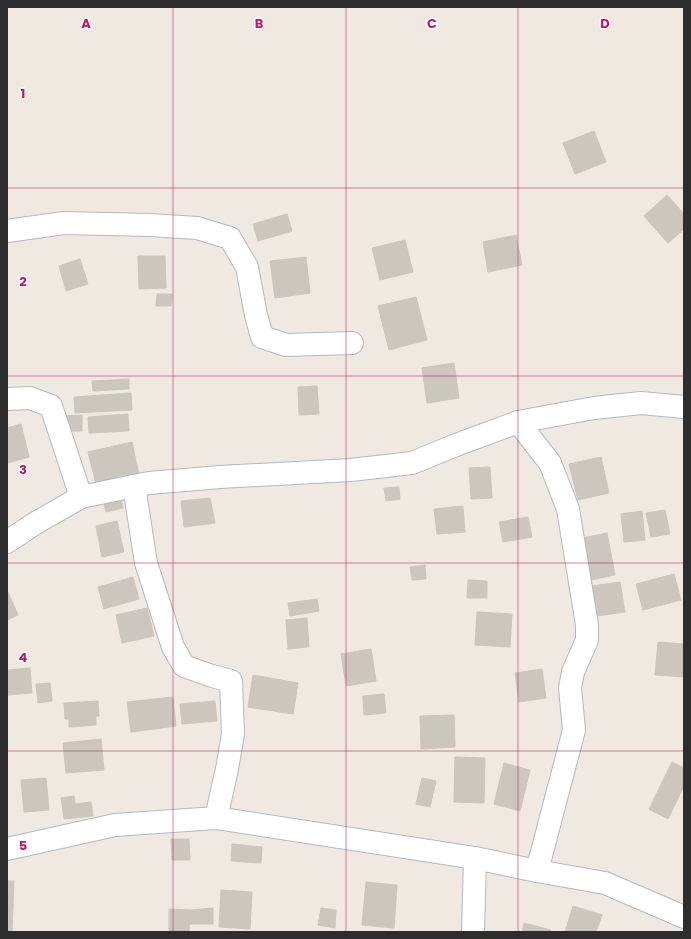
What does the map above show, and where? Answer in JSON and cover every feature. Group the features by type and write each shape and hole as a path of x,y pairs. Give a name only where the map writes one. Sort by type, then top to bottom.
{"street":[{"path":"7,231 64,223 135,225 197,228 230,238 247,267 262,337 286,345 352,343"},
{"path":"7,399 30,398 51,406 81,497"},
{"path":"7,542 34,524 81,497 149,483 220,477 351,470 412,463 518,422 594,408 641,403 684,407"},
{"path":"518,422 550,463 568,509 587,625 587,640 573,672 570,688 574,730 537,871"},
{"path":"134,486 146,562 173,647 184,666 231,681 232,734 227,769 216,818"},
{"path":"7,849 115,825 216,818 475,858 605,883 684,917"},
{"path":"473,932 475,858"}],"building":[{"path":"594,131 606,162 575,174 563,143"},
{"path":"667,195 684,214 684,229 668,243 644,216"},
{"path":"287,214 292,231 258,241 253,224"},
{"path":"516,235 522,265 488,272 483,242"},
{"path":"405,240 413,272 380,280 372,248"},
{"path":"138,256 165,256 166,288 139,289"},
{"path":"306,257 310,293 275,298 270,261"},
{"path":"80,259 88,284 66,291 59,266"},
{"path":"157,294 172,294 171,306 156,306"},
{"path":"416,297 427,340 389,350 378,306"},
{"path":"454,363 459,398 427,403 422,368"},
{"path":"129,379 129,389 93,391 92,381"},
{"path":"317,386 319,414 299,415 298,387"},
{"path":"131,393 132,410 75,413 74,397"},
{"path":"128,414 129,431 89,433 88,417"},
{"path":"82,415 82,431 67,431 66,416"},
{"path":"21,424 29,457 7,463 7,428"},
{"path":"132,442 139,475 96,484 88,452"},
{"path":"601,457 609,493 578,500 569,464"},
{"path":"490,467 492,498 471,499 469,468"},
{"path":"399,487 400,499 386,501 384,488"},
{"path":"120,495 123,508 106,512 103,499"},
{"path":"210,498 215,523 184,527 181,501"},
{"path":"463,506 465,532 437,534 434,509"},
{"path":"665,510 670,534 651,537 646,513"},
{"path":"642,511 645,540 624,542 621,514"},
{"path":"528,517 532,537 503,542 499,522"},
{"path":"117,521 124,552 102,557 96,526"},
{"path":"607,533 615,575 586,581 578,539"},
{"path":"425,565 426,579 412,580 410,567"},
{"path":"674,574 681,600 643,610 636,584"},
{"path":"133,577 139,599 104,609 98,587"},
{"path":"468,580 487,581 487,598 467,598"},
{"path":"620,582 625,612 589,617 585,587"},
{"path":"7,590 18,615 7,620"},
{"path":"317,599 319,611 290,616 288,603"},
{"path":"147,608 154,636 122,643 116,615"},
{"path":"477,612 512,614 510,647 475,645"},
{"path":"307,618 309,647 288,649 286,620"},
{"path":"658,642 684,644 684,677 655,675"},
{"path":"371,649 376,681 346,686 341,654"},
{"path":"30,668 32,693 7,695 7,670"},
{"path":"542,669 546,698 519,702 515,673"},
{"path":"253,675 298,683 293,714 248,707"},
{"path":"50,683 52,701 38,703 36,684"},
{"path":"384,694 386,713 364,715 363,696"},
{"path":"173,697 176,726 131,732 127,702"},
{"path":"98,701 99,716 96,716 96,725 69,727 69,719 65,719 64,703"},
{"path":"215,701 217,721 182,724 180,704"},
{"path":"454,715 455,747 421,749 420,716"},
{"path":"101,739 104,770 66,773 63,743"},
{"path":"455,757 485,758 484,803 454,802"},
{"path":"672,762 684,768 684,786 668,819 649,809"},
{"path":"504,763 530,770 520,811 494,804"},
{"path":"46,778 49,810 24,812 21,780"},
{"path":"422,778 436,781 430,807 416,804"},
{"path":"74,796 75,804 91,802 93,816 64,819 61,798"},
{"path":"171,839 189,839 190,860 172,860"},
{"path":"232,844 262,847 261,863 231,861"},
{"path":"7,881 14,881 12,932 7,932"},
{"path":"366,882 397,885 394,928 362,925"},
{"path":"221,890 252,892 250,929 219,927"},
{"path":"573,906 602,915 596,932 565,932"},
{"path":"213,908 213,924 189,924 190,910"},
{"path":"321,908 336,910 335,928 318,925"},
{"path":"169,909 190,910 189,932 169,932"},
{"path":"524,923 551,930 550,932 522,932"}]}
